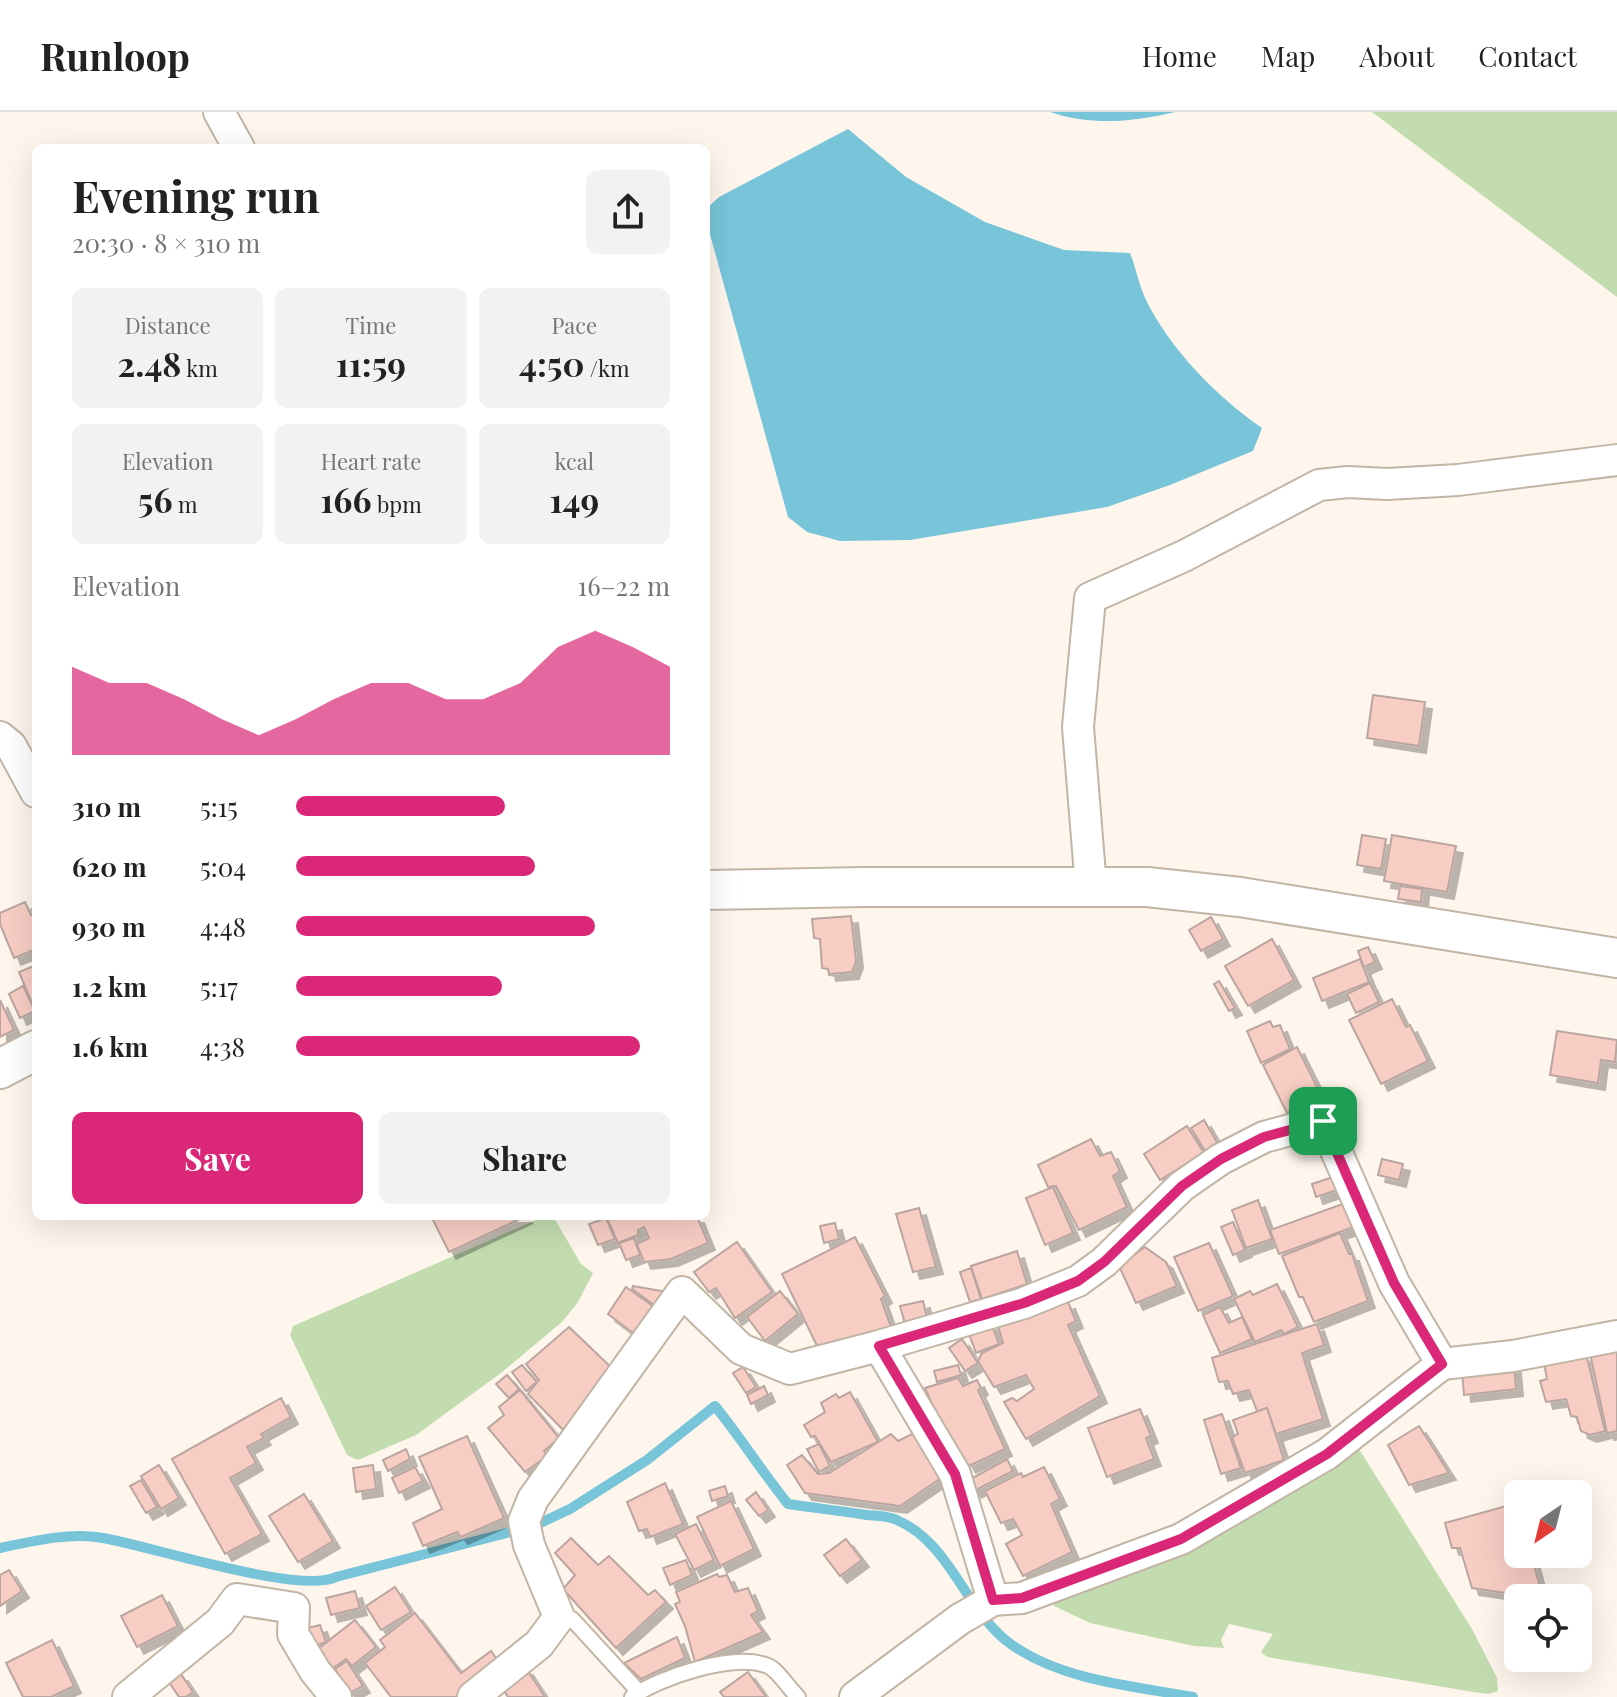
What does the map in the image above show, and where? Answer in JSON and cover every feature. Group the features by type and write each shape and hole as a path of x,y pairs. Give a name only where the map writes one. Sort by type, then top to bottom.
{"street":[{"path":"219,112 237,144"},
{"path":"1091,887 1078,727 1090,598 1184,556 1319,485 1458,480 1617,460"},
{"path":"0,737 11,746 32,785"},
{"path":"710,890 1147,887 1240,897 1617,958"},
{"path":"0,1069 32,1052"},
{"path":"473,1697 539,1644 559,1617 529,1545 524,1521 533,1499 682,1292 741,1349 790,1369 879,1346 1024,1303 1078,1281 1114,1253 1182,1186 1221,1159 1264,1137 1323,1121 1394,1283 1442,1364"},
{"path":"855,1697 960,1619 993,1600 1022,1598 1181,1539 1327,1454 1442,1364 1513,1356 1617,1336"},
{"path":"879,1346 955,1474 993,1600"},
{"path":"128,1697 220,1622 237,1599 294,1608 293,1634 315,1671 336,1697"}],"lane":[{"path":"559,1617 572,1619 636,1694 668,1678 740,1662 769,1666 798,1697"}],"green space":[{"path":"1372,112 1617,112 1617,297"},
{"path":"536,1220 555,1220 581,1264 593,1273 578,1302 563,1321 501,1373 416,1435 358,1460 347,1455 290,1335 293,1326"},
{"path":"1352,1438 1472,1629 1497,1678 1498,1691 1489,1694 1473,1692 1267,1657 1261,1652 1273,1634 1229,1624 1221,1640 1224,1648 1194,1646 1090,1623 1054,1606 1053,1598"}],"water":[{"path":"1050,112 1175,112 1144,118 1097,121"},
{"path":"848,129 906,177 985,222 1064,250 1130,253 1146,300 1181,354 1228,402 1262,428 1253,451 1107,507 910,540 840,541 807,532 788,517 710,234 710,205 719,197"}],"building":[{"path":"1373,695 1425,702 1419,746 1367,738"},
{"path":"1362,835 1386,839 1381,869 1357,865"},
{"path":"1392,835 1456,846 1447,892 1384,881"},
{"path":"1400,886 1422,889 1421,902 1398,899"},
{"path":"25,902 32,915 32,951 14,958 0,924 0,913"},
{"path":"851,916 856,961 852,972 829,974 828,969 822,968 820,939 814,938 812,919"},
{"path":"1211,917 1223,939 1201,951 1189,930"},
{"path":"1272,939 1294,980 1248,1006 1225,966"},
{"path":"1368,947 1375,962 1364,967 1358,951"},
{"path":"1360,959 1369,982 1322,1001 1313,978"},
{"path":"32,967 32,1001 31,1001 19,972"},
{"path":"1219,981 1235,1008 1229,1011 1214,984"},
{"path":"1370,983 1379,1002 1356,1013 1347,994"},
{"path":"23,986 32,1005 32,1012 20,1018 9,994"},
{"path":"1392,999 1406,1027 1410,1025 1428,1061 1381,1084 1349,1020"},
{"path":"0,1000 14,1030 0,1037"},
{"path":"1270,1021 1273,1027 1280,1025 1290,1049 1261,1063 1247,1031"},
{"path":"1557,1031 1617,1040 1615,1062 1601,1060 1598,1083 1550,1075"},
{"path":"1297,1047 1321,1095 1287,1113 1263,1065"},
{"path":"1204,1120 1218,1144 1205,1151 1191,1128"},
{"path":"1187,1126 1204,1153 1160,1180 1144,1154"},
{"path":"1091,1139 1100,1156 1111,1152 1120,1171 1113,1176 1127,1207 1079,1230 1056,1186 1048,1187 1038,1165"},
{"path":"1382,1159 1403,1164 1399,1180 1378,1175"},
{"path":"1333,1177 1337,1190 1316,1197 1312,1184"},
{"path":"1053,1187 1073,1233 1045,1245 1026,1198"},
{"path":"1258,1200 1272,1239 1246,1248 1232,1210"},
{"path":"1351,1201 1359,1225 1279,1254 1270,1230"},
{"path":"919,1208 936,1267 913,1272 896,1214"},
{"path":"433,1220 517,1220 449,1252"},
{"path":"607,1220 615,1239 598,1245 589,1224"},
{"path":"608,1220 699,1220 708,1243 671,1259 644,1262 637,1244 649,1238 644,1227 638,1230 638,1235 618,1243"},
{"path":"1233,1222 1245,1250 1233,1255 1221,1227"},
{"path":"835,1223 839,1239 824,1243 820,1226"},
{"path":"1340,1233 1349,1254 1352,1254 1368,1301 1314,1322 1303,1297 1299,1297 1282,1256"},
{"path":"855,1237 885,1296 881,1299 892,1330 820,1352 782,1274"},
{"path":"634,1238 640,1255 626,1260 619,1243"},
{"path":"737,1242 772,1292 735,1318 716,1288 709,1292 694,1272"},
{"path":"1209,1243 1233,1296 1198,1311 1174,1257"},
{"path":"1145,1247 1166,1262 1177,1286 1136,1303 1119,1266"},
{"path":"1017,1251 1027,1284 982,1299 971,1266"},
{"path":"971,1268 981,1299 970,1302 960,1272"},
{"path":"1277,1284 1298,1327 1284,1334 1281,1330 1255,1342 1234,1299 1250,1291 1253,1295"},
{"path":"633,1286 667,1292 657,1307 632,1289"},
{"path":"626,1287 657,1309 637,1336 608,1314"},
{"path":"780,1291 798,1314 765,1341 747,1317"},
{"path":"923,1301 928,1322 906,1327 900,1306"},
{"path":"1068,1302 1076,1321 1068,1325 1100,1396 1026,1439 1004,1402 1012,1398 1017,1401 1034,1389 1026,1375 994,1387 978,1361 982,1353 1003,1343 997,1322"},
{"path":"1220,1307 1229,1323 1242,1317 1252,1339 1220,1353 1203,1315"},
{"path":"991,1323 999,1344 976,1353 968,1331"},
{"path":"1317,1324 1324,1345 1302,1353 1323,1419 1276,1434 1267,1408 1257,1411 1249,1390 1233,1394 1228,1381 1219,1382 1212,1358"},
{"path":"569,1327 616,1372 569,1436 528,1394 539,1380 526,1364"},
{"path":"962,1339 978,1363 965,1371 949,1348"},
{"path":"1617,1346 1617,1431 1607,1433 1590,1353"},
{"path":"1586,1354 1605,1431 1590,1435 1581,1431 1577,1417 1571,1416 1566,1399 1546,1402 1540,1381 1547,1379 1544,1363"},
{"path":"522,1365 537,1382 526,1391 512,1372"},
{"path":"958,1365 961,1375 937,1382 934,1371"},
{"path":"1514,1366 1516,1389 1464,1395 1462,1372"},
{"path":"743,1367 756,1387 746,1393 733,1373"},
{"path":"507,1375 519,1389 509,1398 496,1384"},
{"path":"958,1378 963,1386 977,1380 981,1388 978,1390 1005,1449 969,1466 964,1458 957,1460 925,1388"},
{"path":"764,1386 768,1395 751,1404 747,1395"},
{"path":"520,1390 559,1438 544,1451 547,1456 525,1472 488,1428 504,1415 499,1407"},
{"path":"850,1392 878,1442 831,1462 815,1436 811,1437 804,1425 825,1412 821,1403 836,1394 839,1398"},
{"path":"281,1398 291,1417 261,1434 264,1438 247,1447 256,1463 230,1478 262,1534 225,1554 172,1459"},
{"path":"1267,1408 1284,1460 1245,1473 1232,1437 1238,1434 1233,1420"},
{"path":"1140,1409 1151,1436 1146,1438 1154,1459 1107,1477 1088,1428"},
{"path":"1222,1414 1241,1468 1221,1474 1204,1420"},
{"path":"1419,1426 1449,1473 1409,1485 1388,1445"},
{"path":"916,1432 941,1478 900,1506 805,1493 787,1465 802,1455 818,1474 829,1473 891,1434 898,1441"},
{"path":"467,1436 504,1518 461,1537 457,1532 423,1546 413,1523 442,1509 419,1457"},
{"path":"819,1444 830,1466 819,1472 807,1449"},
{"path":"406,1449 410,1459 388,1471 383,1460"},
{"path":"1007,1459 1013,1471 974,1491 969,1480"},
{"path":"159,1465 179,1498 161,1509 141,1476"},
{"path":"373,1465 376,1489 356,1492 353,1468"},
{"path":"415,1467 423,1481 399,1493 392,1478"},
{"path":"1044,1467 1060,1499 1051,1504 1072,1552 1023,1576 1006,1544 1022,1535 1013,1519 1001,1523 985,1491 1021,1473 1023,1477"},
{"path":"141,1480 157,1507 146,1513 130,1486"},
{"path":"665,1483 683,1524 650,1537 647,1529 639,1531 627,1502"},
{"path":"725,1486 728,1496 712,1501 709,1491"},
{"path":"756,1492 768,1510 759,1516 746,1500"},
{"path":"304,1494 333,1541 298,1562 269,1516"},
{"path":"731,1501 754,1549 720,1566 697,1517"},
{"path":"1504,1507 1504,1568 1535,1568 1539,1584 1504,1584 1504,1593 1472,1588 1460,1548 1452,1548 1445,1523"},
{"path":"696,1524 714,1560 694,1570 675,1534"},
{"path":"571,1538 598,1565 609,1556 648,1595 655,1590 666,1602 616,1648 563,1589 575,1575 555,1553"},
{"path":"846,1539 862,1560 840,1576 824,1555"},
{"path":"686,1560 692,1575 670,1585 663,1568"},
{"path":"9,1570 22,1591 0,1606 0,1575"},
{"path":"717,1574 719,1577 727,1575 735,1592 748,1588 758,1611 751,1615 763,1632 695,1662 675,1604 680,1602 676,1592"},
{"path":"395,1587 411,1612 381,1630 366,1606"},
{"path":"355,1591 360,1608 331,1615 326,1598"},
{"path":"162,1595 178,1626 137,1647 121,1616"},
{"path":"415,1613 461,1673 491,1651 501,1665 458,1697 391,1697 365,1663 385,1647 380,1640"},
{"path":"355,1620 376,1647 352,1666 346,1659 333,1668 318,1649"},
{"path":"320,1625 326,1642 314,1646 308,1628"},
{"path":"677,1637 685,1658 641,1679 624,1663"},
{"path":"52,1640 74,1686 51,1697 23,1697 6,1663"},
{"path":"347,1661 363,1686 350,1693 335,1669"},
{"path":"526,1668 545,1697 508,1697 501,1686"},
{"path":"748,1672 766,1697 724,1697 720,1692"},
{"path":"181,1674 193,1692 186,1697 179,1697 169,1682"}],"waterway":[{"path":"0,1548 52,1538 90,1536 259,1575 318,1581 534,1526 570,1509 647,1460 715,1406 788,1504 890,1518 916,1531 945,1561 982,1615 1012,1645 1054,1667 1076,1674 1193,1697"}],"route":[{"path":"1323,1121 1394,1283 1442,1364 1327,1454 1181,1539 1022,1598 993,1600 955,1474 879,1346 1024,1303 1078,1281 1124,1244 1182,1186 1221,1159 1264,1137 1323,1121"}]}
